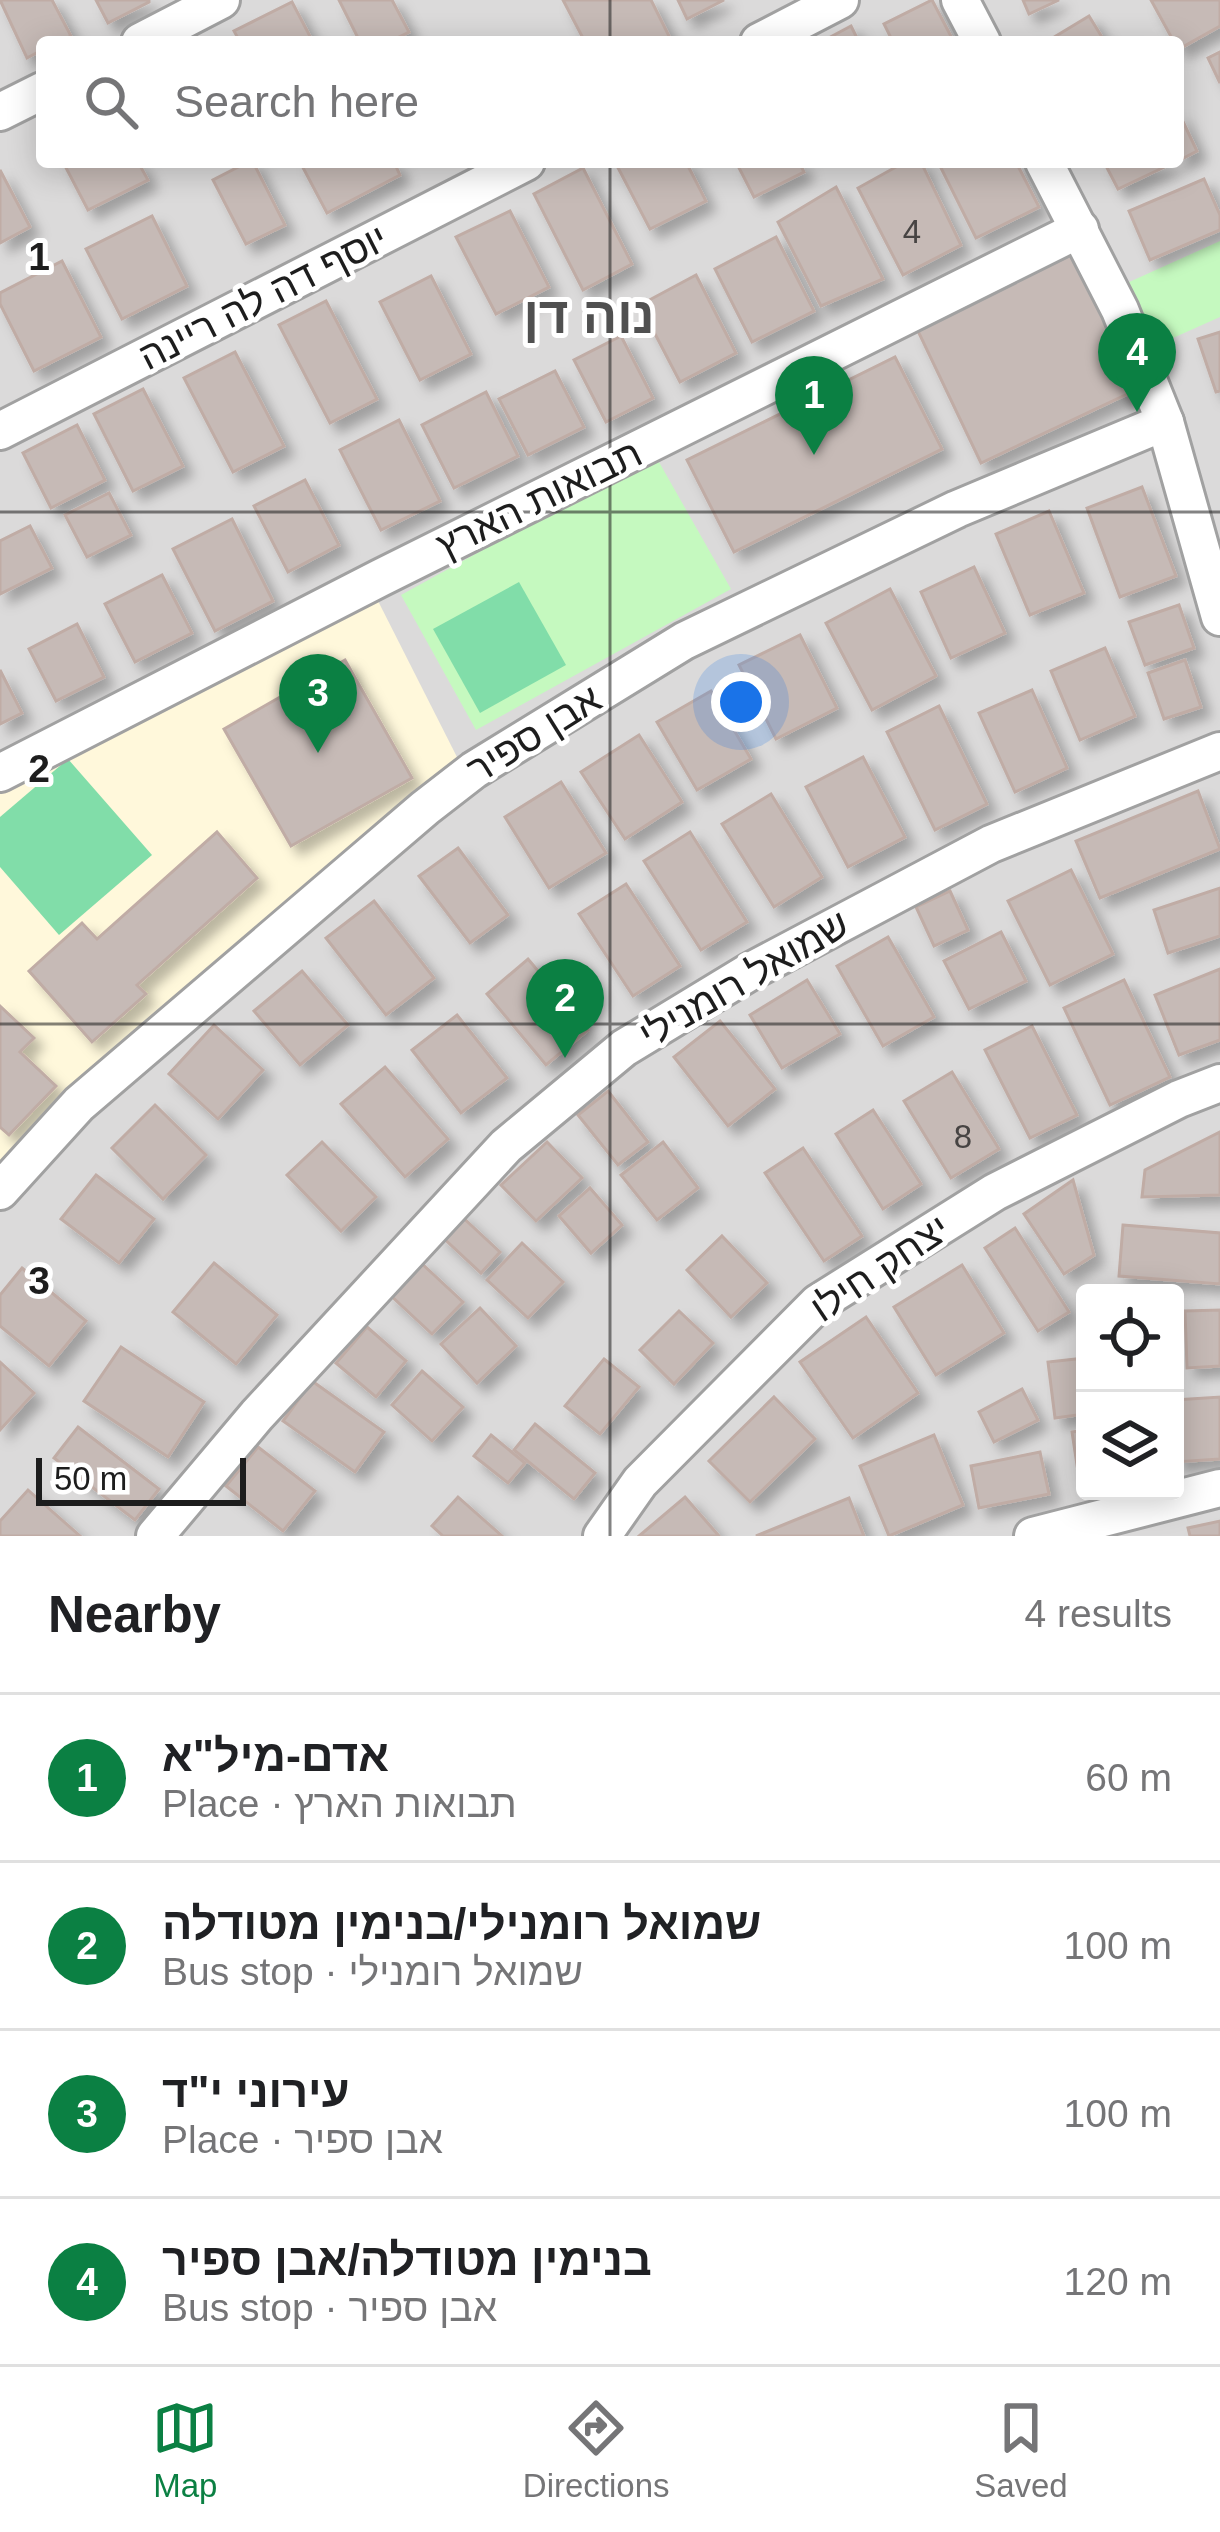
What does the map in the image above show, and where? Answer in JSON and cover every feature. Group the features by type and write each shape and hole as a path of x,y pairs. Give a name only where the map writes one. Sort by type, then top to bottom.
{"street":[{"path":"152,36 221,0"},
{"path":"771,36 840,0"},
{"path":"960,0 979,36"},
{"path":"0,112 36,94"},
{"name":"יוסף דה לה ריינה","path":"0,431 514,168"},
{"path":"1047,168 1120,310 1165,422 1220,617"},
{"name":"תבואות הארץ","path":"0,773 1080,230"},
{"name":"אבן ספיר","path":"0,1191 79,1104 474,770 684,640 957,509 1165,422"},
{"name":"שמואל רומנילי","path":"155,1536 257,1415 506,1145 624,1048 751,971 991,844 1220,751"},
{"name":"יצחק חילו","path":"602,1536 640,1482 818,1303 995,1192 1220,1083"},
{"path":"1033,1536 1220,1488"}],"shaded area":[{"path":"0,0 1220,0 1220,1536 0,1536"},
{"path":"375,595 460,763 0,1170 0,784"}],"green space":[{"path":"1220,241 1220,317 1155,346 1127,283"},
{"path":"655,455 731,589 476,730 401,595"},
{"path":"519,582 566,665 480,713 433,629"},
{"path":"68,759 152,855 59,935 0,867 0,817"}],"building":[{"path":"0,0 52,0 71,36 36,36 36,53 27,58"},
{"path":"96,0 149,0 149,2 108,23"},
{"path":"339,0 392,0 409,32 401,36 357,36"},
{"path":"563,0 651,0 669,36 582,36"},
{"path":"678,0 724,0 687,19"},
{"path":"932,0 951,36 890,36 884,24"},
{"path":"1023,0 1059,0 1029,14"},
{"path":"1151,0 1220,0 1220,26 1184,46 1184,36 1171,36"},
{"path":"292,2 310,36 237,36 234,31"},
{"path":"1089,16 1101,36 1056,36"},
{"path":"851,26 856,36 832,36"},
{"path":"1220,52 1220,83 1208,58"},
{"path":"1184,124 1197,151 1184,158"},
{"path":"66,168 141,168 148,180 88,210"},
{"path":"236,168 256,168 285,225 246,244 213,180"},
{"path":"303,168 397,168 400,175 327,213"},
{"path":"583,168 632,264 583,290 534,194"},
{"path":"618,168 689,168 706,201 650,229"},
{"path":"739,168 802,168 804,172 754,197"},
{"path":"894,168 924,168 961,245 903,275 858,188"},
{"path":"941,168 1019,168 1039,207 976,238"},
{"path":"1107,168 1162,168 1118,189"},
{"path":"0,170 30,227 0,243"},
{"path":"1204,179 1220,215 1220,230 1150,260 1129,211"},
{"path":"836,187 883,279 821,306 778,222"},
{"path":"510,211 549,287 496,314 456,237"},
{"path":"152,216 187,286 122,319 86,249"},
{"path":"776,237 814,311 752,342 715,269"},
{"path":"1073,254 1138,389 981,463 917,329"},
{"path":"62,261 101,337 34,371 0,304 0,293"},
{"path":"696,275 736,353 680,382 640,305"},
{"path":"431,276 471,354 420,380 380,302"},
{"path":"326,301 377,399 330,423 279,325"},
{"path":"1220,332 1220,391 1216,392 1198,339"},
{"path":"621,336 653,398 606,422 574,360"},
{"path":"235,352 284,446 233,472 184,378"},
{"path":"895,357 942,449 734,552 687,460"},
{"path":"555,371 584,427 528,455 499,399"},
{"path":"143,389 183,466 133,491 94,414"},
{"path":"486,392 518,456 454,488 422,425"},
{"path":"399,420 440,501 381,530 340,450"},
{"path":"77,425 105,480 51,508 23,453"},
{"path":"305,480 339,545 288,572 254,506"},
{"path":"1142,487 1176,576 1120,597 1087,508"},
{"path":"109,493 131,535 87,557 65,515"},
{"path":"1049,511 1084,593 1030,615 996,534"},
{"path":"232,519 273,601 215,631 173,549"},
{"path":"30,526 52,568 0,594 0,541"},
{"path":"974,567 1005,633 951,658 921,592"},
{"path":"162,575 192,633 135,662 105,604"},
{"path":"890,589 936,676 872,710 826,623"},
{"path":"1179,605 1194,648 1145,665 1129,622"},
{"path":"77,624 104,677 56,701 29,649"},
{"path":"800,635 837,708 776,739 739,665"},
{"path":"1105,648 1135,716 1080,740 1051,671"},
{"path":"345,660 412,778 291,846 224,729"},
{"path":"1185,660 1201,707 1164,719 1148,673"},
{"path":"0,670 22,713 0,724"},
{"path":"1032,690 1067,768 1015,792 979,713"},
{"path":"711,691 751,759 697,790 657,722"},
{"path":"939,706 987,804 935,830 887,732"},
{"path":"639,735 682,802 625,839 581,772"},
{"path":"863,757 905,837 848,867 806,787"},
{"path":"561,782 606,853 549,888 505,817"},
{"path":"1198,791 1220,849 1100,898 1076,841"},
{"path":"771,794 822,877 774,907 722,824"},
{"path":"217,832 257,878 137,985 146,994 92,1042 29,971 82,923 97,939"},
{"path":"690,832 747,922 701,950 644,861"},
{"path":"458,848 508,915 470,943 419,876"},
{"path":"1071,870 1113,954 1050,985 1008,901"},
{"path":"626,884 680,966 633,996 579,914"},
{"path":"1220,888 1220,936 1168,953 1154,910"},
{"path":"950,891 968,930 934,946 916,907"},
{"path":"374,901 434,978 386,1015 326,938"},
{"path":"1001,932 1026,981 969,1009 944,961"},
{"path":"888,937 934,1017 883,1046 837,966"},
{"path":"528,959 588,1030 546,1065 487,994"},
{"path":"1220,969 1220,1040 1179,1055 1155,995"},
{"path":"302,971 348,1025 300,1065 254,1011"},
{"path":"807,980 840,1034 782,1068 750,1015"},
{"path":"1124,980 1170,1077 1110,1105 1064,1008"},
{"path":"0,1006 34,1038 20,1052 56,1086 9,1135 0,1127"},
{"path":"457,1015 507,1078 461,1113 412,1050"},
{"path":"720,1021 775,1089 728,1126 674,1057"},
{"path":"214,1025 263,1070 218,1119 169,1074"},
{"path":"1032,1026 1077,1115 1030,1138 985,1050"},
{"path":"385,1067 448,1139 405,1177 341,1104"},
{"path":"952,1072 999,1149 951,1178 904,1101"},
{"path":"608,1091 648,1142 618,1165 578,1115"},
{"path":"155,1105 206,1155 163,1199 112,1148"},
{"path":"873,1110 921,1184 883,1209 836,1134"},
{"path":"1220,1132 1220,1195 1142,1197 1145,1170"},
{"path":"322,1142 376,1197 341,1231 287,1175"},
{"path":"547,1142 582,1178 536,1221 501,1185"},
{"path":"663,1142 698,1188 657,1220 621,1175"},
{"path":"803,1148 862,1236 824,1261 765,1173"},
{"path":"96,1175 154,1219 119,1263 61,1219"},
{"path":"1073,1180 1094,1255 1064,1274 1024,1214"},
{"path":"590,1188 622,1225 591,1253 559,1216"},
{"path":"458,1213 500,1252 481,1273 439,1234"},
{"path":"1123,1225 1220,1233 1220,1284 1119,1276"},
{"path":"1015,1228 1069,1312 1038,1331 985,1248"},
{"path":"722,1236 767,1283 731,1317 687,1270"},
{"path":"522,1243 563,1282 528,1318 487,1280"},
{"path":"419,1261 463,1302 432,1334 388,1293"},
{"path":"214,1263 277,1315 236,1364 173,1312"},
{"path":"962,1265 1004,1333 936,1375 894,1307"},
{"path":"22,1268 86,1321 49,1366 0,1326 0,1295"},
{"path":"480,1308 516,1346 477,1383 441,1344"},
{"path":"1220,1310 1220,1366 1187,1368 1185,1311"},
{"path":"679,1311 713,1343 674,1384 640,1350"},
{"path":"866,1317 918,1393 853,1438 800,1362"},
{"path":"367,1327 406,1361 376,1397 336,1363"},
{"path":"121,1347 204,1402 168,1457 84,1401"},
{"path":"604,1359 639,1387 600,1434 565,1406"},
{"path":"1076,1359 1076,1415 1055,1418 1048,1362"},
{"path":"0,1362 34,1393 0,1430"},
{"path":"422,1371 463,1407 432,1441 392,1405"},
{"path":"312,1381 384,1432 355,1472 283,1421"},
{"path":"1022,1389 1038,1420 994,1442 979,1412"},
{"path":"774,1397 815,1439 750,1502 709,1461"},
{"path":"1220,1397 1220,1459 1184,1461 1184,1399"},
{"path":"535,1424 595,1473 574,1499 514,1450"},
{"path":"78,1427 159,1489 135,1520 54,1458"},
{"path":"491,1435 525,1463 508,1483 474,1456"},
{"path":"934,1435 963,1505 889,1536 860,1466"},
{"path":"258,1447 315,1491 283,1531 226,1486"},
{"path":"1040,1452 1049,1494 979,1508 971,1466"},
{"path":"28,1490 80,1536 0,1536 0,1521"},
{"path":"458,1497 502,1536 443,1536 432,1526"},
{"path":"685,1497 719,1536 639,1536"},
{"path":"849,1498 864,1536 756,1536"},
{"path":"1220,1521 1220,1536 1190,1536 1188,1528"}],"place":[{"name":"בנימין מטודלה/אבן ספיר","path":"1137,412"},
{"name":"אדם-מיל\"א","path":"814,455"},
{"name":"עירוני י\"ד","path":"318,753"},
{"name":"שמואל רומנילי/בנימין מטודלה","path":"565,1058"}],"district":[{"name":"נוה דן","path":"589,315"}]}
